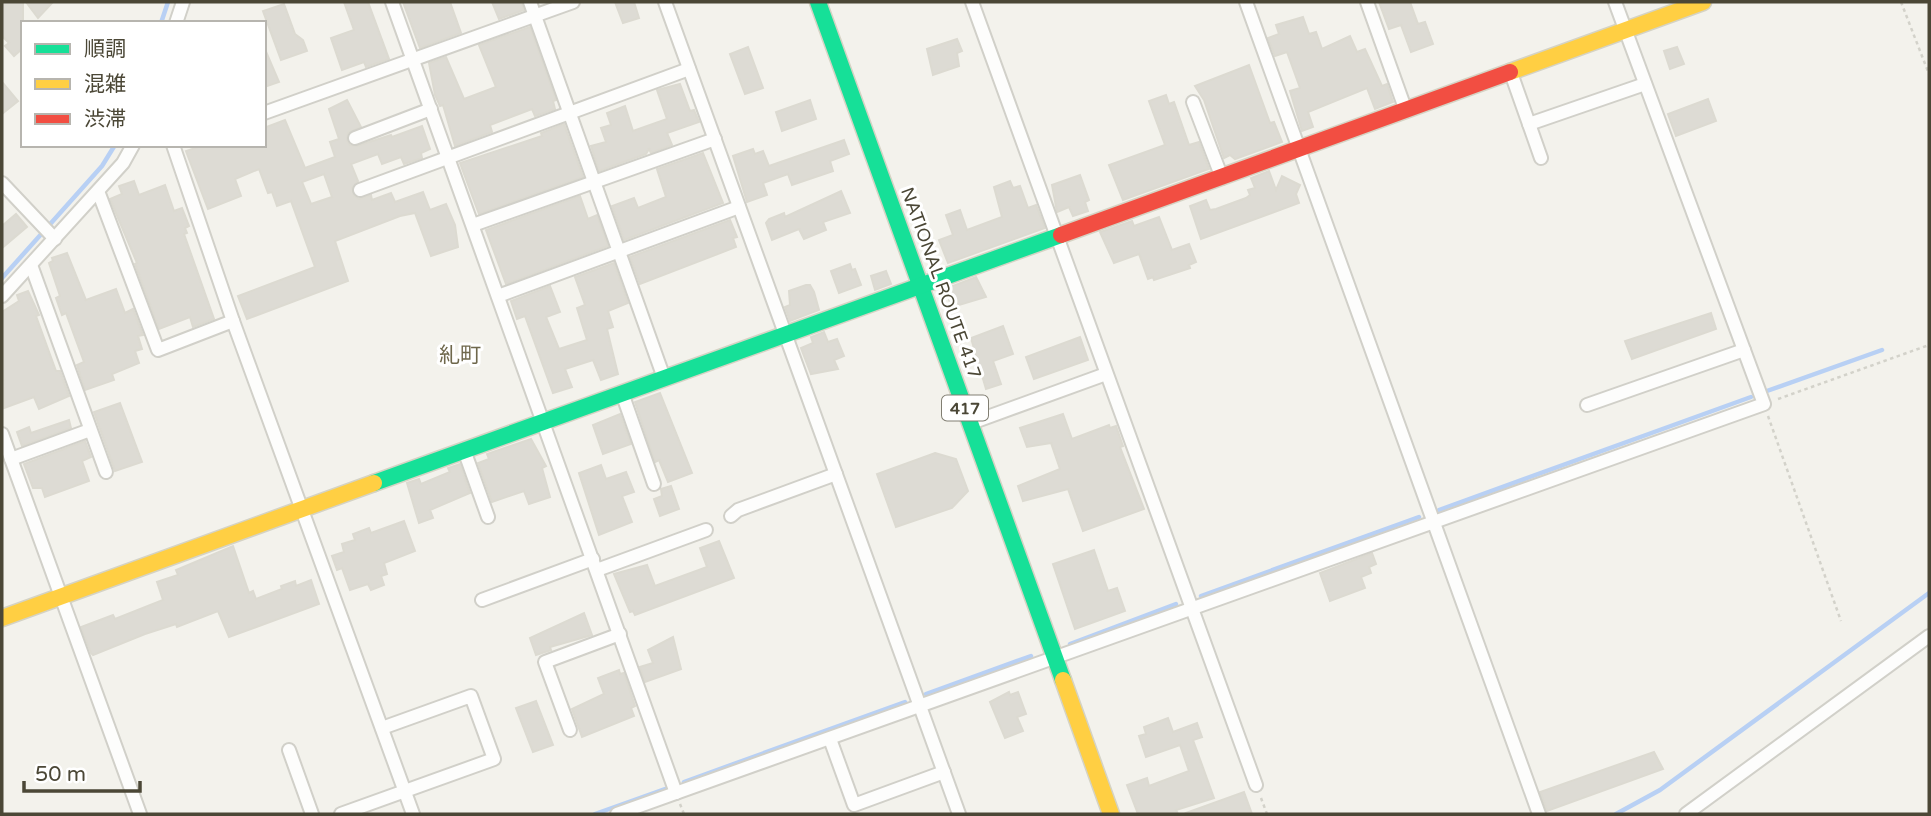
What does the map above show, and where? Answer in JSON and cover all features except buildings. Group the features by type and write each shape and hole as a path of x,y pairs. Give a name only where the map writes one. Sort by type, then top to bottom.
{"main road":[{"name":"NATIONAL ROUTE 417","path":"818,2 1111,814"},
{"path":"2,618 1703,2"}],"street":[{"path":"177,21 183,2"},
{"path":"392,2 676,793"},
{"path":"530,2 664,378"},
{"path":"266,112 573,2"},
{"path":"665,2 959,814"},
{"path":"972,2 1256,785"},
{"path":"1246,2 1436,522 1539,814"},
{"path":"1367,2 1406,111"},
{"path":"617,814 1764,404 1615,2"},
{"path":"360,190 690,69"},
{"path":"1511,73 1541,158"},
{"path":"1529,124 1645,84"},
{"path":"1193,102 1222,178"},
{"path":"355,138 431,109"},
{"path":"473,225 715,139"},
{"path":"2,296 31,265 48,232 98,191 123,163 132,147"},
{"path":"174,147 233,321 413,814"},
{"path":"2,183 48,232"},
{"path":"98,191 158,350 233,321"},
{"path":"498,296 739,207"},
{"path":"31,265 106,472"},
{"path":"1587,405 1744,349"},
{"path":"971,423 1106,374"},
{"path":"622,393 654,484"},
{"path":"11,459 90,430"},
{"path":"2,434 140,814"},
{"path":"464,450 488,517"},
{"path":"731,516 738,510 836,474"},
{"path":"482,600 706,530"},
{"path":"570,730 545,662 620,634"},
{"path":"1686,814 1929,636"},
{"path":"341,814 494,759 471,696 382,728"},
{"path":"830,739 855,805 944,772"},
{"path":"289,750 312,814"}],"path":[{"path":"1901,2 1929,74"},
{"path":"1841,621 1764,404 1929,345"},
{"path":"1256,785 1266,814"}],"waterway":[{"path":"162,21 168,2"},
{"path":"2,278 102,166 114,147"},
{"path":"1764,392 1882,350"},
{"path":"1439,510 1751,397"},
{"path":"1201,596 1419,517"},
{"path":"1616,814 1660,790 1929,593"},
{"path":"1070,644 1176,604"},
{"path":"926,694 1031,656"},
{"path":"684,782 905,702"},
{"path":"595,814 665,789"}],"traffic: fast":[{"path":"818,2 1063,680"},
{"path":"374,483 1061,235"}],"traffic: slow":[{"path":"1510,72 1703,2"},
{"path":"2,618 374,483"},
{"path":"1063,680 1111,814"}],"traffic: jam":[{"path":"1061,235 1510,72"}],"district":[{"name":"糺町","path":"460,355"}]}
